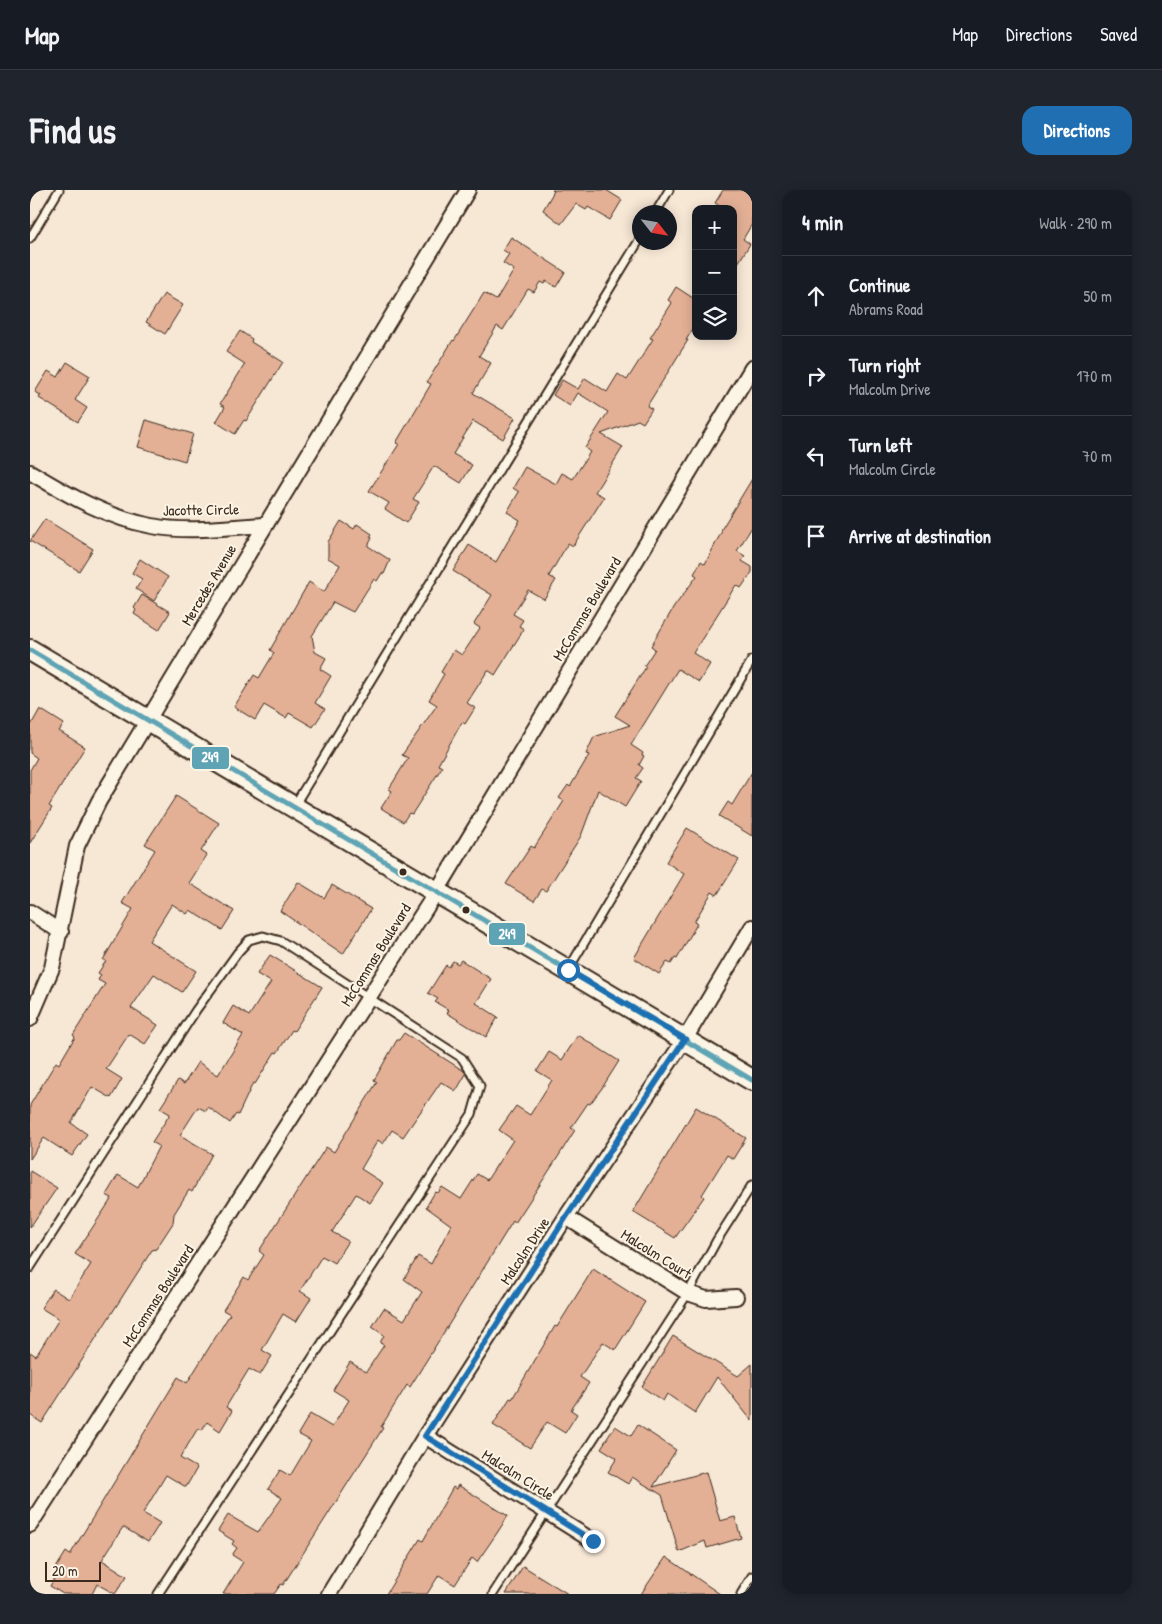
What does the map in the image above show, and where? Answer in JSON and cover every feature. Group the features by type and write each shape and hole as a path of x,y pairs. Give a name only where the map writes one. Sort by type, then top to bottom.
{"main road":[{"path":"30,650 437,890 752,1080"}],"street":[{"name":"Mercedes Avenue","path":"30,1019 52,968 61,932 77,846 99,801 468,190"},
{"name":"McCommas Boulevard","path":"30,1525 437,890 752,368"},
{"name":"Jacotte Circle","path":"30,472 64,492 119,518 154,527 198,529 264,525"},
{"path":"30,912 61,932"},
{"name":"Malcolm Drive","path":"329,1594 425,1436 566,1217 685,1039 752,927"},
{"name":"Malcolm Court","path":"566,1217 688,1293 706,1299 736,1297"},
{"name":"Malcolm Circle","path":"425,1436 593,1541"}],"lane":[{"path":"30,238 59,190"},
{"path":"660,205 669,190"},
{"path":"294,806 633,250"},
{"path":"568,970 752,660"},
{"path":"30,1268 196,1010 238,952 249,940 263,936 281,941 462,1058 480,1086 472,1114 158,1594"},
{"path":"493,1594 688,1293 717,1240 752,1185"},
{"path":"741,1594 752,1576"}],"building":[{"path":"552,190 606,190 622,200 610,220 588,207 586,210 576,204 561,224 543,210 554,191"},
{"path":"723,190 752,190 752,224 743,239 750,244 737,265 737,205 718,205 715,203"},
{"path":"511,237 565,272 556,287 546,281 544,284 540,282 534,292 528,289 503,330 497,326 479,356 491,363 473,393 515,418 503,439 473,421 453,454 472,465 461,483 434,466 413,499 419,502 406,523 385,509 389,503 369,491 399,444 396,443 431,384 427,382 453,340 484,293 496,300 514,270 503,263 509,254 503,250"},
{"path":"676,287 692,297 692,330 686,340 688,340 647,406 652,409 643,423 638,420 601,434 623,447 595,492 604,497 573,546 568,543 549,576 556,580 544,599 528,590 513,614 523,620 519,626 524,629 495,675 488,670 467,703 475,708 465,724 462,722 438,765 442,767 412,814 409,813 403,822 381,808 392,791 389,789 408,758 402,755 437,705 429,700 444,674 441,672 454,650 462,655 480,628 474,624 492,595 453,571 469,545 496,562 520,520 507,512 519,492 513,488 525,467 556,484 562,473 573,479 590,452 585,448 608,412 578,393 570,406 553,395 562,380 578,389 585,378 607,392 618,374 627,380 653,339 650,338 672,303 668,300"},
{"path":"164,294 183,305 165,334 146,322"},
{"path":"240,331 252,339 251,342 283,362 246,421 244,420 235,434 216,422 225,407 220,404 245,364 226,352"},
{"path":"67,362 90,376 75,400 87,408 78,422 39,398 41,395 35,392 48,371 58,377"},
{"path":"146,420 193,434 185,461 138,447"},
{"path":"752,479 752,527 737,551 745,556 742,561 752,567 752,572 741,588 736,585 693,653 710,664 699,682 678,669 631,745 643,753 642,755 644,756 639,765 643,768 636,778 641,781 625,807 598,790 581,836 546,891 542,889 534,901 506,884 531,846 534,848 564,801 559,798 568,785 570,787 589,755 586,754 594,737 630,725 615,716 646,667 644,666 655,649 651,646 674,607 697,576 694,574 701,561 705,564 721,530"},
{"path":"45,519 93,549 79,571 30,541"},
{"path":"341,521 354,529 357,524 372,534 368,546 390,560 384,574 382,573 377,581 374,579 353,612 333,602 312,636 315,652 326,658 320,669 331,676 315,703 325,709 313,727 289,713 286,718 264,705 255,720 234,707 254,675 259,678 274,653 270,650 309,582 324,592 340,565 328,558 328,542"},
{"path":"140,559 168,577 154,601 136,589 142,579 132,573"},
{"path":"142,595 170,612 159,630 134,614 136,610 134,608"},
{"path":"40,709 64,724 59,731 85,747 49,806 52,808 30,843 30,770 37,758 30,753 30,727"},
{"path":"752,772 752,836 719,816 728,802 732,805"},
{"path":"176,796 219,823 201,851 207,855 189,883 234,911 222,930 190,910 187,914 172,904 149,941 196,971 182,992 154,974 131,1008 158,1025 145,1044 129,1034 106,1069 122,1079 111,1098 92,1087 71,1123 87,1134 72,1156 44,1138 30,1159 30,1105 56,1062 59,1064 75,1037 73,1035 105,984 98,980 101,975 98,973 106,961 103,960 133,909 122,903 155,850 145,844"},
{"path":"687,828 739,860 717,895 712,892 694,922 697,924 677,959 675,958 671,964 667,962 659,974 634,958 684,874 666,862"},
{"path":"298,882 324,898 332,885 371,909 343,954 280,911"},
{"path":"270,955 322,987 294,1031 292,1030 277,1053 275,1052 255,1084 253,1083 238,1115 236,1114 230,1123 208,1107 206,1111 198,1107 180,1135 212,1154 192,1192 189,1190 174,1214 173,1223 156,1249 152,1250 42,1423 30,1415 30,1352 36,1356 59,1319 41,1308 53,1289 69,1299 91,1264 75,1254 112,1198 106,1195 118,1175 138,1187 159,1146 152,1142 170,1114 160,1108 178,1080 184,1084 198,1062 218,1075 243,1035 223,1023 233,1006 249,1016 271,982 257,974"},
{"path":"461,960 491,979 476,1003 498,1017 486,1037 447,1013 449,1010 435,1002 438,999 428,993 446,965 449,967 453,961 458,964"},
{"path":"404,1033 464,1071 466,1074 456,1091 441,1082 403,1137 392,1130 383,1144 378,1140 361,1169 383,1183 370,1203 356,1194 332,1232 348,1241 334,1263 322,1256 300,1291 311,1298 296,1322 283,1314 262,1350 272,1356 260,1375 249,1369 226,1407 232,1411 220,1431 207,1422 202,1430 198,1428 180,1458 197,1468 186,1487 166,1475 143,1513 160,1523 148,1542 123,1527 102,1560 127,1576 115,1594 97,1584 92,1594 63,1594 50,1586 59,1571 56,1568 66,1552 70,1555 178,1377 187,1383 230,1314 223,1310 244,1277 248,1280 264,1255 259,1251 326,1147 334,1152 377,1082 374,1080 397,1040"},
{"path":"578,1035 619,1061 602,1088 590,1104 588,1103 571,1128 575,1130 515,1223 513,1221 410,1387 407,1385 381,1427 383,1428 283,1585 281,1584 274,1594 223,1594 243,1562 232,1555 237,1548 232,1544 234,1541 218,1531 228,1515 258,1532 282,1498 268,1489 280,1470 290,1476 311,1441 298,1434 310,1414 332,1427 349,1400 333,1390 350,1362 366,1372 384,1345 380,1343 384,1335 372,1327 384,1308 404,1320 422,1292 404,1279 418,1256 431,1264 451,1225 426,1207 435,1192 438,1193 442,1187 461,1199 477,1174 487,1180 513,1140 499,1130 516,1106 530,1115 552,1080 537,1071 549,1052 562,1060"},
{"path":"696,1107 746,1138 733,1159 727,1155 702,1195 704,1197 675,1238 633,1212"},
{"path":"30,1171 57,1188 30,1227"},
{"path":"593,1269 645,1302 615,1350 603,1342 580,1377 589,1383 571,1410 577,1414 565,1433 547,1422 530,1448 493,1425 510,1398 512,1399 555,1326 557,1327"},
{"path":"673,1336 738,1376 752,1364 752,1421 717,1377 695,1413 667,1394 663,1401 642,1387"},
{"path":"638,1425 676,1450 653,1487 706,1472 720,1521 735,1517 741,1538 707,1548 705,1541 679,1552 662,1495 632,1477 628,1484 608,1472 617,1458 601,1448 615,1426 631,1436"},
{"path":"458,1485 508,1516 497,1533 477,1562 472,1558 455,1585 439,1575 427,1594 386,1594 420,1539 423,1541 453,1487 456,1489"},
{"path":"666,1557 720,1594 641,1594"},
{"path":"523,1566 568,1594 506,1594"}],"transit line":[{"name":"249","path":"30,650 752,1080"}],"route":[{"path":"568,970 685,1039 566,1217 425,1436 593,1541"}]}
